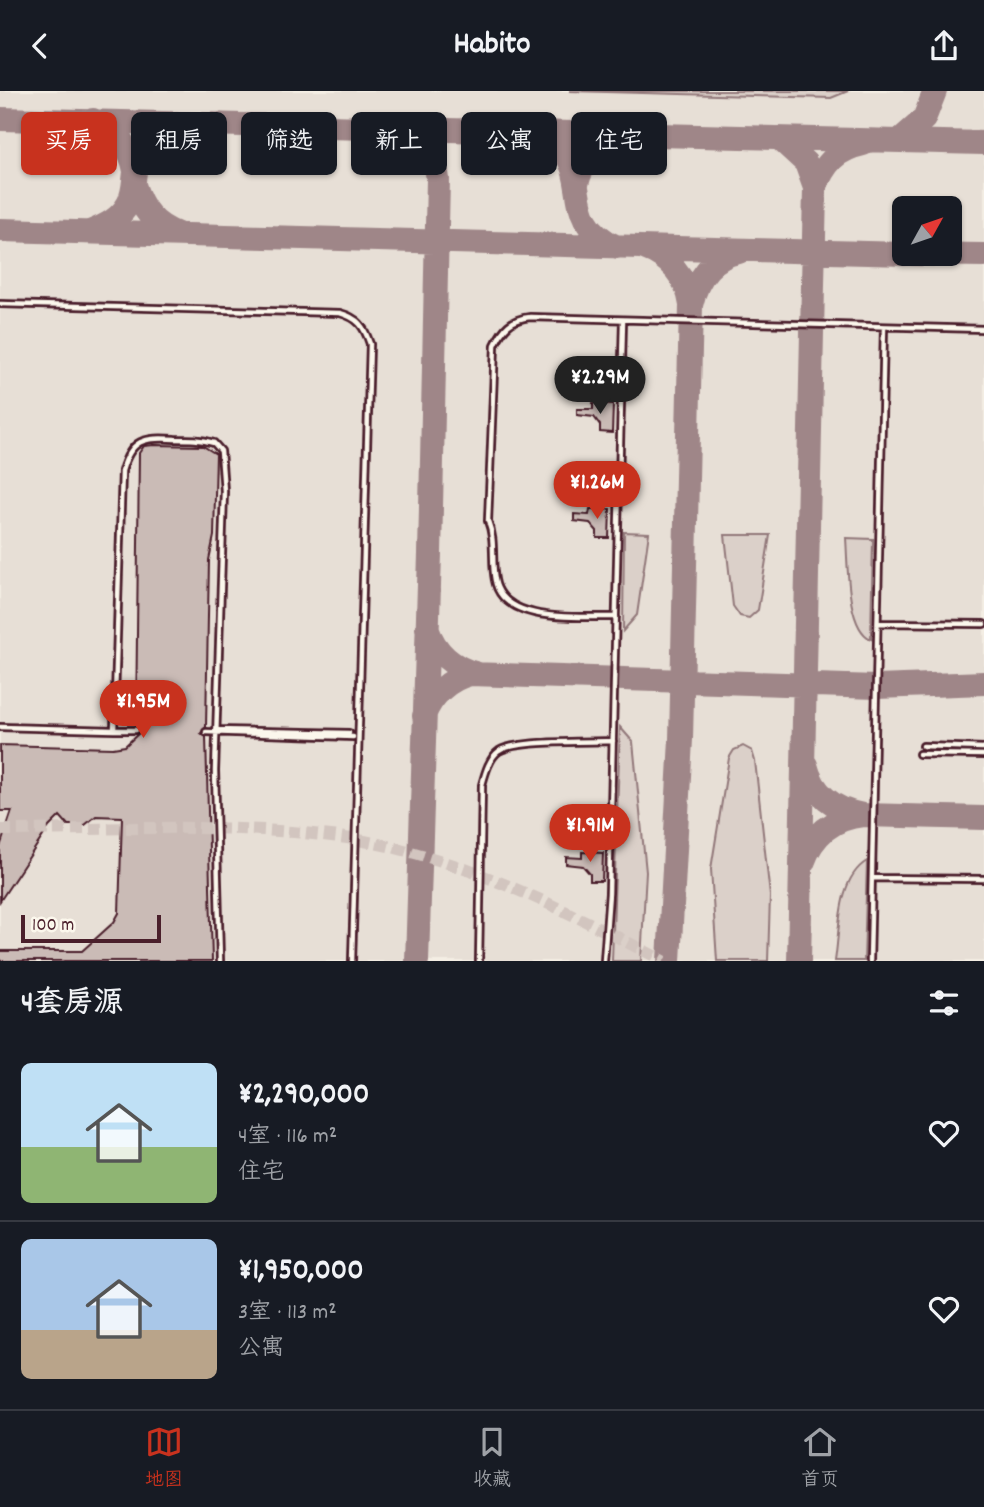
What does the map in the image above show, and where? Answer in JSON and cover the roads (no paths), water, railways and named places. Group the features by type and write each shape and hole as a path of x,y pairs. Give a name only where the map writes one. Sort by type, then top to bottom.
{"lane":[{"path":"0,304 340,313 355,317 365,329 370,344 352,961"},
{"path":"616,617 525,613 502,597 495,583 494,536 488,521 495,345 508,324 518,318 984,329"},
{"path":"604,961 613,741 623,320"},
{"path":"870,961 884,327"},
{"path":"114,730 122,471 127,454 136,444 152,437 214,443 221,451 224,491 217,732 220,961"},
{"path":"878,623 984,624"},
{"path":"0,727 136,730"},
{"path":"206,732 351,735"},
{"path":"479,961 482,785 491,761 500,751 525,745 613,741"},
{"path":"923,746 984,748"},
{"path":"919,754 984,755"},
{"path":"873,878 984,879"}],"tunnel":[{"path":"0,830 212,828 297,832 382,845 466,869 506,885 664,961"}]}
